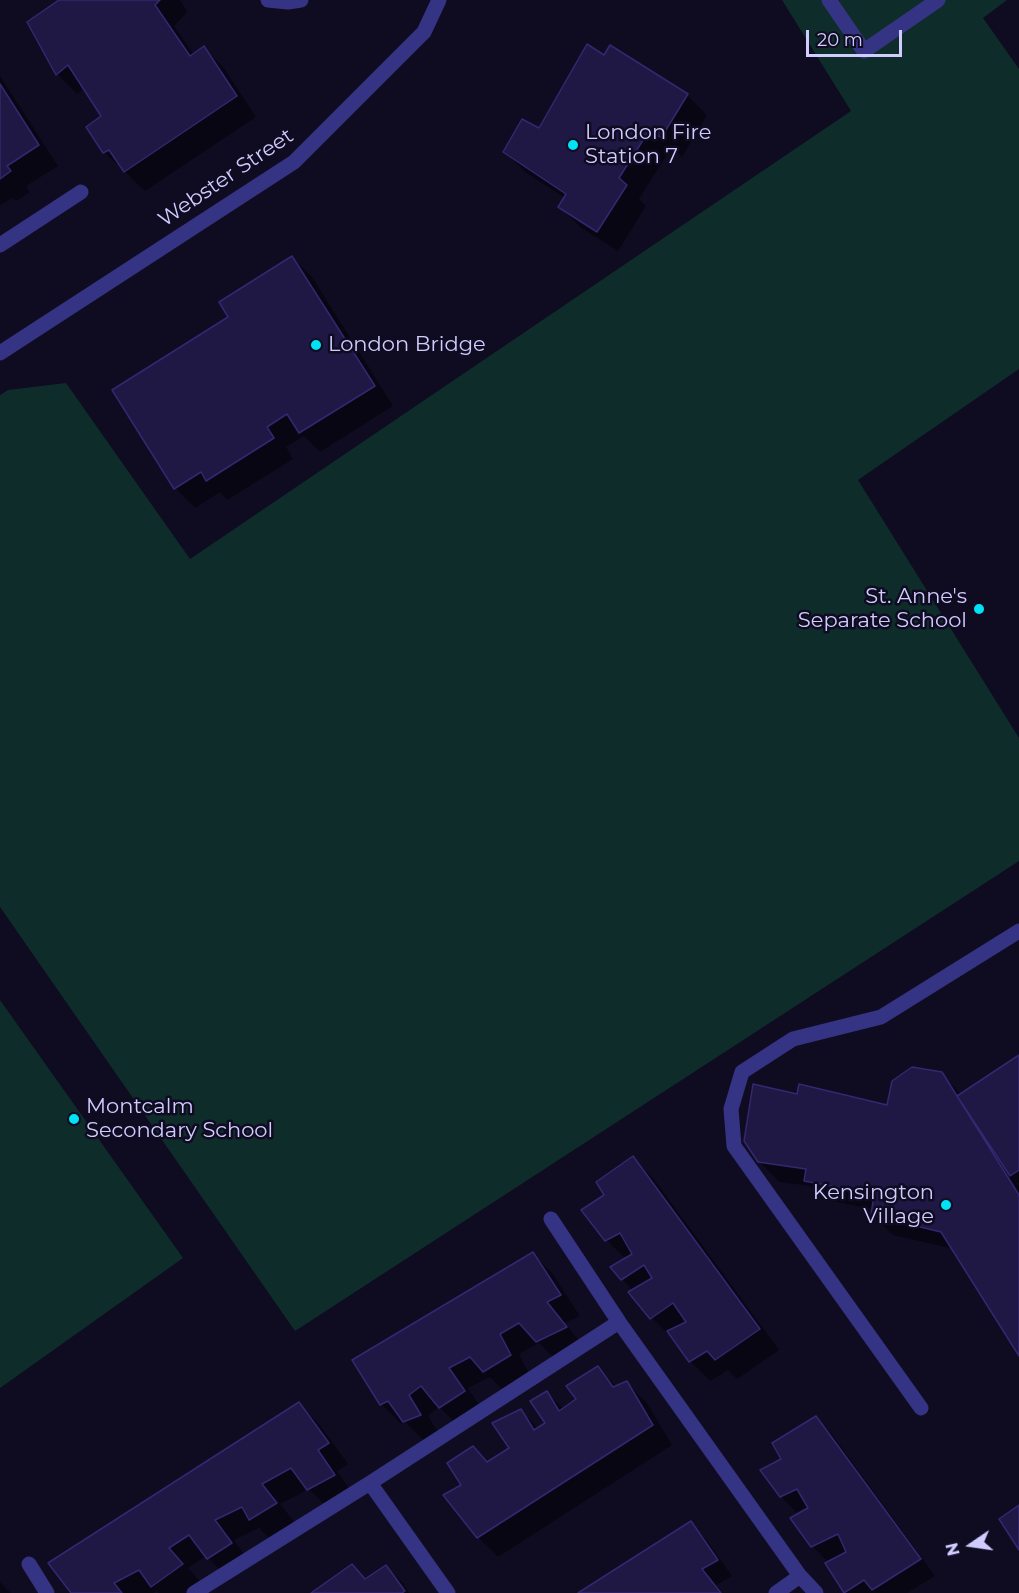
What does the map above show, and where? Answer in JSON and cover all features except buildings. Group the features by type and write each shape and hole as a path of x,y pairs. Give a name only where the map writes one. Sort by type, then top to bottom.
{"street":[{"path":"268,0 288,2 300,0"},
{"name":"Webster Street","path":"0,353 294,162 424,32 439,0"},
{"path":"829,0 864,51 938,0"},
{"path":"0,245 81,192"},
{"path":"921,1408 734,1146 731,1109 742,1072 793,1039 881,1017 1019,932"},
{"path":"551,1220 619,1322 800,1576 816,1593"},
{"path":"194,1593 370,1483 619,1322"},
{"path":"370,1483 448,1593"},
{"path":"29,1564 47,1593"},
{"path":"776,1593 800,1576"}],"green space":[{"path":"782,0 1007,0 983,18 1019,69 1019,369 858,480 1019,738 1019,861 295,1331 0,907 0,395 8,390 66,383 190,559 851,111"},
{"path":"0,1000 183,1258 0,1388"}],"place":[{"name":"London Fire Station 7","path":"573,145"},
{"name":"London Bridge","path":"316,345"},
{"name":"St. Anne's Separate School","path":"979,609"},
{"name":"Montcalm Secondary School","path":"74,1119"},
{"name":"Kensington Village","path":"946,1205"}]}
